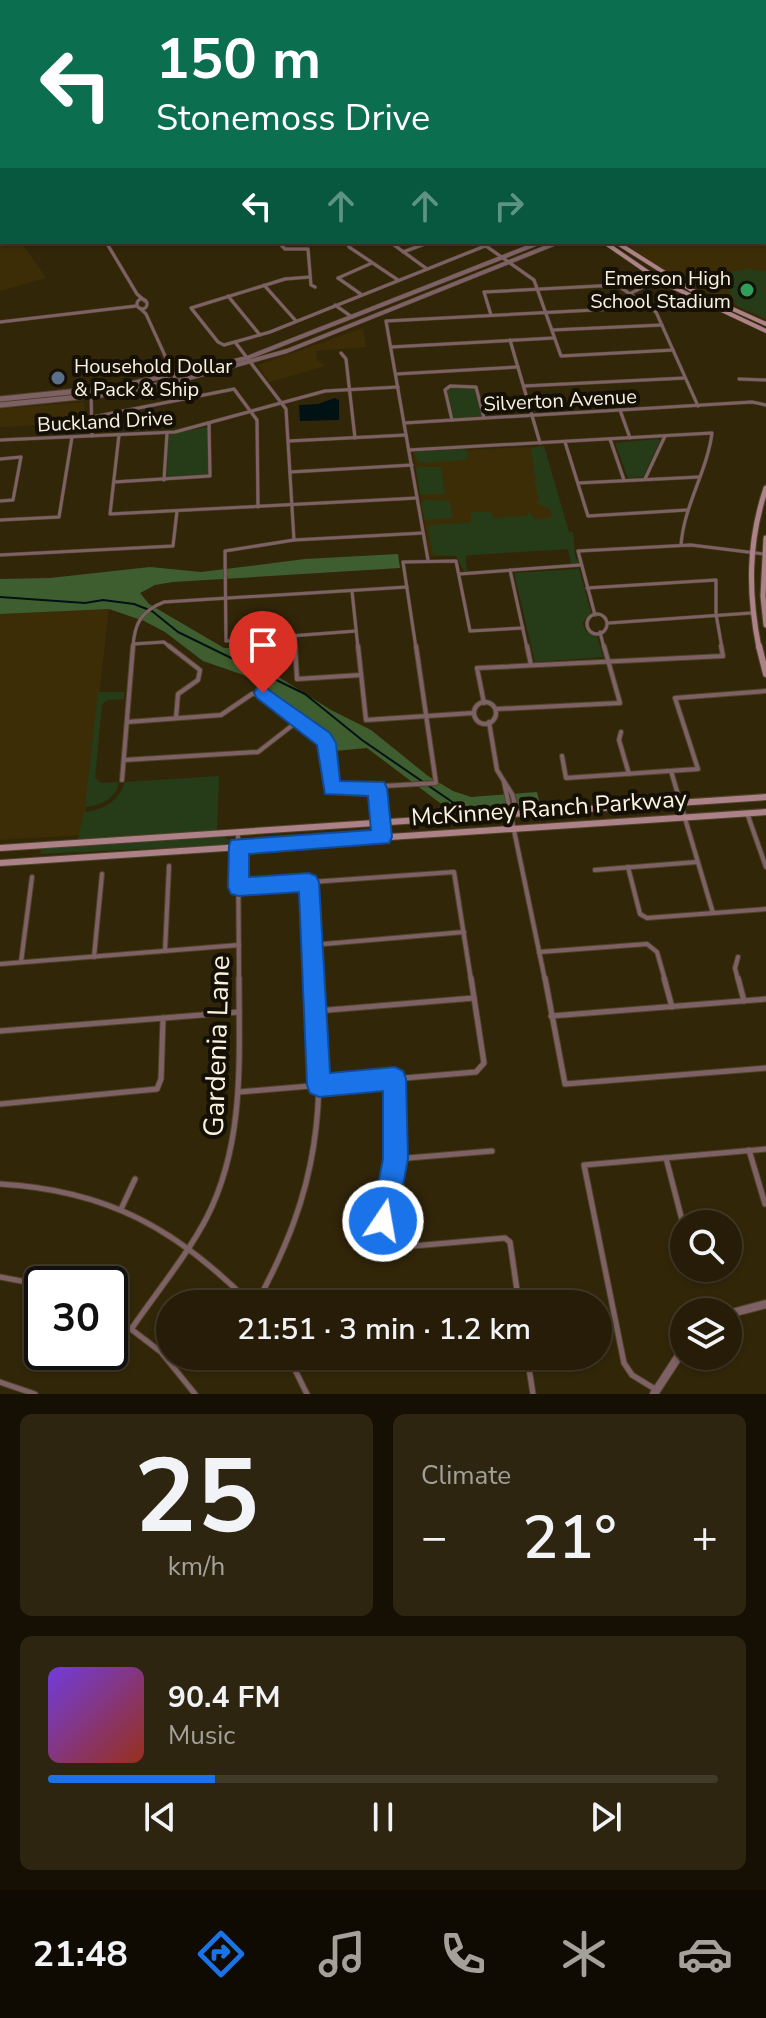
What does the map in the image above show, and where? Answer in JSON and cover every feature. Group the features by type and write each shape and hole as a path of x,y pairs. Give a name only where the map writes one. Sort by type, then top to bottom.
{"main road":[{"path":"607,244 659,280 766,331"},
{"path":"619,244 667,276 766,324"},
{"path":"734,318 739,313"},
{"path":"766,488 750,551 751,613 766,674"},
{"path":"766,538 766,625"},
{"name":"McKinney Ranch Parkway","path":"0,848 766,797"},
{"name":"McKinney Ranch Parkway","path":"0,863 766,812"},
{"path":"29,861 31,846"}],"street":[{"path":"107,244 125,269 137,294 138,305 146,314 176,379"},
{"path":"280,244 285,249 308,249 311,285 315,287"},
{"path":"348,244 398,280"},
{"path":"393,244 427,269"},
{"path":"403,252 425,244"},
{"path":"310,277 264,285 191,307 218,342 224,345 260,335 490,244"},
{"path":"249,361 535,244"},
{"path":"0,405 92,394 176,379 249,361 554,244"},
{"path":"486,246 530,275 539,289 561,356 673,350"},
{"path":"362,295 338,278 372,263"},
{"path":"631,293 667,276"},
{"path":"264,285 296,321"},
{"path":"491,315 484,292 617,285 652,307 663,324 698,406"},
{"path":"137,294 149,303 146,314"},
{"path":"227,296 260,335"},
{"path":"138,305 145,301"},
{"path":"335,305 353,317"},
{"path":"0,322 147,306"},
{"path":"428,560 386,321 652,307"},
{"path":"552,330 663,324"},
{"path":"391,347 554,338"},
{"path":"510,340 540,443"},
{"path":"235,342 283,403 288,416 294,540"},
{"path":"341,353 346,359 355,438"},
{"path":"396,374 518,367"},
{"path":"524,386 686,378"},
{"path":"739,379 766,380"},
{"path":"452,420 445,390 450,386 476,387 484,418"},
{"name":"Buckland Drive","path":"0,440 167,433 252,413 325,391 398,387"},
{"path":"93,417 234,389 257,420 258,507"},
{"path":"0,398 92,394"},
{"path":"92,394 92,436"},
{"name":"Silverton Avenue","path":"404,423 718,404 766,405"},
{"path":"620,410 630,438"},
{"path":"114,482 210,476 209,424"},
{"path":"164,480 167,433"},
{"path":"409,450 712,433 710,450 687,510 681,545"},
{"path":"119,435 110,514 417,498"},
{"path":"289,441 406,435"},
{"path":"645,479 665,436"},
{"path":"0,520 59,517 72,437"},
{"path":"610,439 624,480"},
{"path":"565,442 588,516 687,510"},
{"path":"0,459 21,457 13,500 0,501"},
{"path":"290,472 412,465"},
{"path":"578,483 699,477"},
{"path":"0,555 173,546 177,511"},
{"path":"356,631 226,641 225,551 294,540 423,533"},
{"path":"595,615 578,551 707,545 764,554"},
{"path":"127,722 221,715 257,692 263,693 326,743 331,789 435,784 403,562 454,559 470,631 523,628"},
{"path":"459,574 581,565"},
{"path":"510,570 531,665"},
{"path":"484,703 477,668 723,656 716,614 716,580 587,588"},
{"path":"122,780 135,626 153,606 164,602 407,587"},
{"path":"352,591 366,720 473,713"},
{"path":"609,623 716,614 765,614"},
{"path":"595,615 609,623 608,628 600,632 586,626 588,618 595,615"},
{"path":"473,713 477,705 484,703 497,709 620,703 600,632"},
{"path":"295,635 297,679 361,675"},
{"path":"133,644 164,642 200,670 198,680 178,694 176,718"},
{"path":"562,756 566,778 698,769 675,698 766,691"},
{"path":"473,713 478,721 489,722 498,716 497,709"},
{"path":"124,760 258,752 298,721"},
{"path":"489,722 497,770 504,782 509,813 513,816 516,829 565,1084 766,1068"},
{"path":"621,732 619,740 629,774"},
{"path":"671,771 713,913"},
{"path":"377,788 382,837"},
{"path":"747,813 766,867"},
{"name":"Gardenia Lane","path":"132,1328 207,1217 227,1169 237,1124 238,834"},
{"path":"595,870 697,862"},
{"path":"165,951 169,866"},
{"path":"628,867 640,914 647,918 766,909"},
{"path":"239,887 455,873 482,1068 476,1072 239,1092"},
{"path":"94,957 102,874"},
{"path":"21,962 32,877"},
{"path":"261,1290 289,1239 308,1184 317,1135 319,1085 309,882"},
{"path":"312,945 464,932"},
{"path":"539,952 647,944 653,947 672,1007"},
{"path":"0,964 239,945"},
{"path":"738,957 735,968 744,1001"},
{"path":"316,1011 474,998"},
{"path":"551,1016 766,999"},
{"path":"0,1031 239,1012"},
{"path":"0,1104 157,1089 161,1079 163,1018"},
{"path":"395,1079 396,1159 379,1240 390,1248 505,1238 510,1242 517,1290"},
{"path":"670,1369 655,1391 632,1375 624,1363 584,1165 766,1149"},
{"path":"749,1150 765,1204"},
{"path":"396,1159 492,1151"},
{"path":"666,1158 679,1210"},
{"path":"122,1207 135,1179"},
{"path":"0,1184 47,1187 122,1207 175,1235 239,1290"},
{"path":"0,1277 24,1282"},
{"path":"742,1310 766,1304"},
{"path":"128,1325 161,1352 195,1394"},
{"path":"297,1370 307,1394"},
{"path":"529,1370 533,1394"},
{"path":"0,1382 35,1394"}],"shaded area":[{"path":"0,244 22,244 46,278 0,291"},
{"path":"626,244 766,244 766,320 673,277"},
{"path":"363,328 366,347 316,351 317,360 325,366 269,382 258,365"},
{"path":"335,398 339,400 339,420 300,421 299,405 318,404"},
{"path":"84,402 87,423 0,427 0,409"},
{"path":"544,446 572,544 568,548 430,557 413,453"},
{"path":"109,609 83,835 0,840 0,614"}],"green space":[{"name":"Emerson High School Stadium","path":"746,269 766,271 766,318 737,306 721,274"},
{"path":"451,387 474,387 482,416 454,418 447,390"},
{"path":"208,427 208,475 167,478 168,434"},
{"path":"660,441 643,477 628,478 615,443"},
{"path":"544,446 569,532 573,532 575,556 579,563 568,565 571,563 568,549 471,555 465,556 467,571 464,571 456,556 433,555 428,528 431,525 471,523 471,512 491,512 493,518 528,516 527,511 537,520 552,517 550,509 536,503 539,499 535,483 531,482 539,480 535,478 531,448"},
{"path":"464,449 468,452 467,460 419,463 413,452"},
{"path":"441,467 445,494 420,494 416,469"},
{"path":"426,500 450,501 452,518 425,520 421,503"},
{"path":"398,554 400,568 173,582 155,585 140,593 149,604 224,648 249,648 250,659 331,710 371,730 428,776 453,791 471,797 537,792 540,804 475,813 452,812 367,748 334,751 332,739 258,680 203,661 165,632 144,621 109,609 0,614 0,579 50,578 150,567 201,572 305,559"},
{"path":"579,569 591,613 582,623 586,631 597,636 603,657 535,662 514,573"},
{"path":"98,692 124,692 124,699 107,700 102,704 95,778 101,783 119,782 115,793 107,800 85,807"},
{"path":"219,776 217,831 78,839 84,812 110,803 125,782"},
{"path":"224,837 230,841 225,845 39,854 47,848"}],"waterway":[{"path":"0,597 85,603 103,600 134,604 152,611 178,632 305,694 362,740 461,808"}],"place":[{"name":"Emerson High School Stadium","path":"747,290"},
{"name":"Household Dollar & Pack & Ship","path":"58,378"}],"route":[{"path":"263,693 326,743 331,789 377,788 382,837 239,846 239,887 309,882 319,1085 395,1079 396,1159 383,1221"}]}
